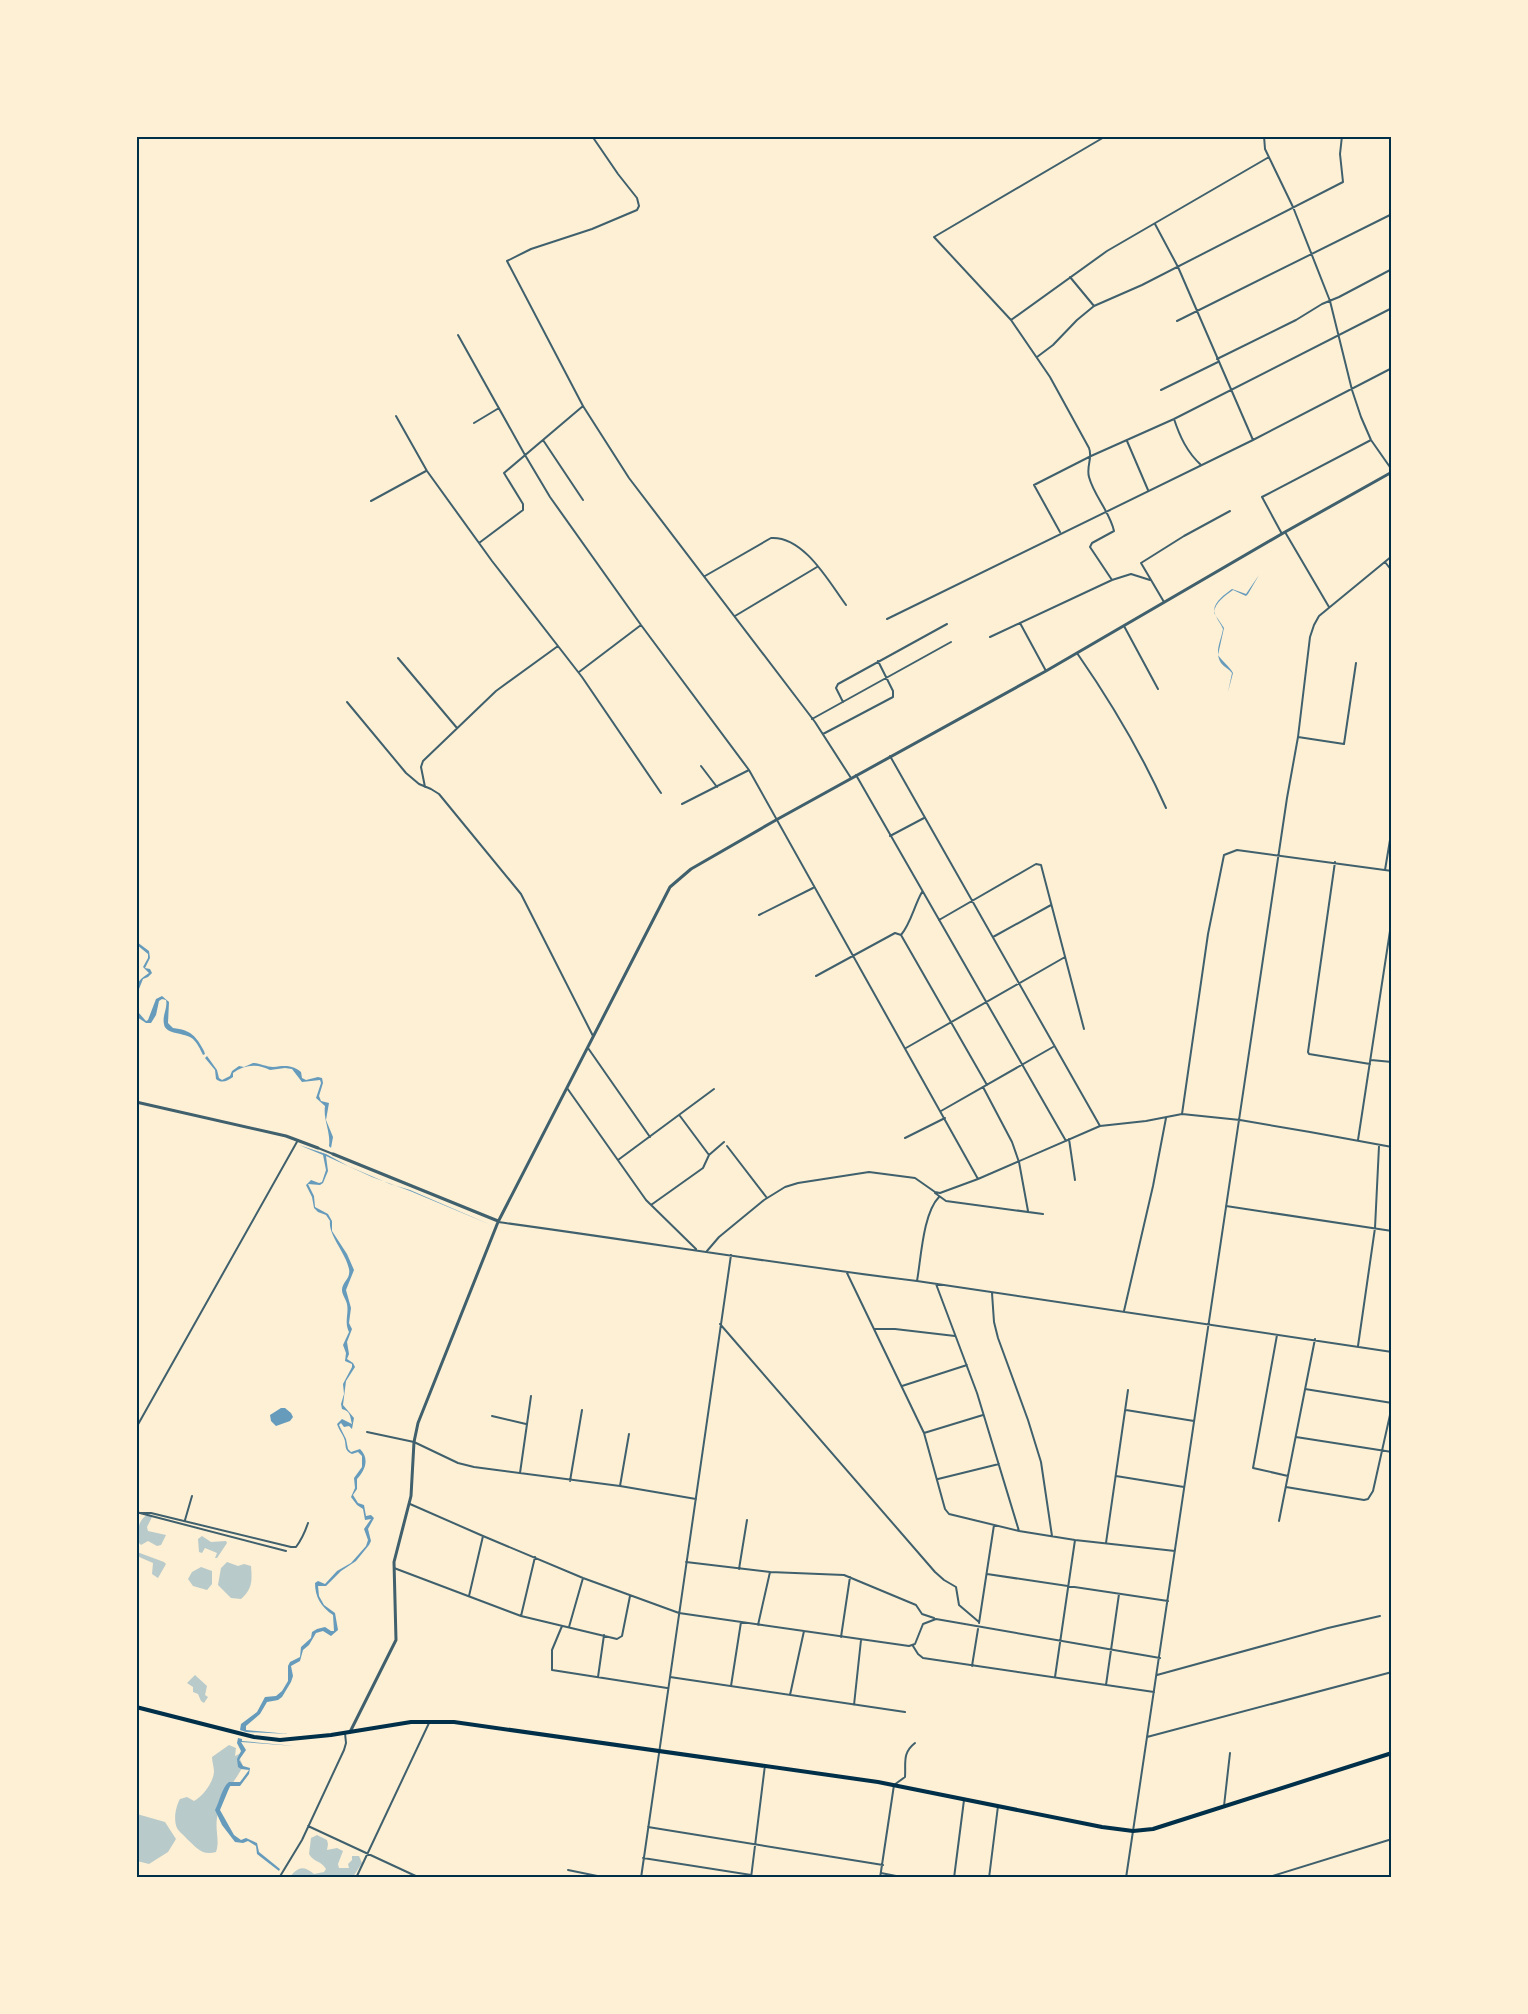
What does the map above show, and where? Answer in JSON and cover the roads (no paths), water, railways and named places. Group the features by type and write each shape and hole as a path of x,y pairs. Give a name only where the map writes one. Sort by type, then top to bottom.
{"main road":[{"path":"136,1707 269,1739 296,1740 430,1720 515,1730 894,1785 1133,1831 1153,1828 1392,1753"}],"street":[{"path":"592,136 637,198 639,206 637,210 592,229 531,249 507,261 583,406 629,478 812,719 851,778"},
{"path":"1106,136 934,237 1011,320 1061,396 1089,448 1091,456 1088,473 1114,531 1092,543 1090,547 1112,580"},
{"path":"279,1878 308,1826 344,1750 348,1732 395,1642 397,1629 394,1568 410,1504 414,1476 414,1442 418,1423 498,1222 670,887 691,869 776,820 1046,671 1392,471 1371,440 1352,390 1330,301 1293,207 1263,143 1264,136"},
{"path":"1037,357 1094,306 1178,267 1343,182 1340,154 1342,136"},
{"path":"1011,320 1107,251 1269,157"},
{"path":"1178,321 1392,214"},
{"path":"1155,224 1178,267 1253,440"},
{"path":"1161,390 1392,269"},
{"path":"1070,276 1094,306"},
{"path":"1060,533 1034,485 1091,456 1174,419 1392,308"},
{"path":"458,334 550,497 641,625 749,770 813,888 906,1048 978,1179"},
{"path":"887,619 1253,440 1392,368"},
{"path":"479,543 523,510 522,504 504,473 583,406"},
{"path":"474,423 499,408"},
{"path":"396,416 427,471 558,645 661,792"},
{"path":"1174,419 1182,441 1193,458 1201,465"},
{"path":"543,439 583,500"},
{"path":"1126,440 1148,490"},
{"path":"1330,607 1262,497 1371,440"},
{"path":"371,501 427,471"},
{"path":"1164,602 1141,563 1230,511"},
{"path":"705,576 771,538 777,538 806,552 846,605"},
{"path":"1126,1878 1298,736 1310,637 1319,616 1392,556"},
{"path":"1385,562 1392,571"},
{"path":"735,615 817,567"},
{"path":"990,637 1112,580 1131,574 1150,580"},
{"path":"1020,623 1046,671"},
{"path":"843,702 836,688 838,684 947,624"},
{"path":"578,673 641,625"},
{"path":"1124,626 1158,689"},
{"path":"812,719 951,642"},
{"path":"425,787 421,767 423,760 496,692 558,645"},
{"path":"1077,653 1098,683 1141,756 1166,808"},
{"path":"398,658 457,728"},
{"path":"822,734 893,697 893,691 878,661"},
{"path":"1298,736 1344,744 1356,663"},
{"path":"346,702 415,782 440,794 522,894 593,1036"},
{"path":"890,756 1100,1126"},
{"path":"701,766 717,787"},
{"path":"682,804 749,770"},
{"path":"856,775 1020,1065 1067,1140 1075,1180"},
{"path":"890,836 924,818"},
{"path":"1385,870 1392,828"},
{"path":"1182,1114 1207,945 1224,855 1237,850 1392,871"},
{"path":"1335,862 1308,1052 1370,1064"},
{"path":"939,920 1039,863 1084,1029"},
{"path":"759,915 813,888"},
{"path":"901,935 908,926 922,892"},
{"path":"993,937 1051,904"},
{"path":"1358,1140 1392,918"},
{"path":"816,976 895,933 901,935 987,1085"},
{"path":"906,1048 1065,957"},
{"path":"941,1111 1054,1046"},
{"path":"587,1047 650,1137"},
{"path":"1371,1060 1392,1062"},
{"path":"983,1087 1012,1142 1019,1161 1028,1211"},
{"path":"566,1088 651,1205 696,1249"},
{"path":"618,1160 714,1089"},
{"path":"136,1102 286,1136 498,1222 696,1249 847,1273 917,1281 1392,1352"},
{"path":"935,1192 946,1191 978,1179 1100,1126 1182,1114 1240,1120 1392,1147"},
{"path":"679,1115 709,1155"},
{"path":"905,1138 945,1118"},
{"path":"1124,1312 1166,1118"},
{"path":"136,1428 298,1140"},
{"path":"651,1205 703,1168 709,1155 725,1144 767,1198"},
{"path":"1358,1346 1375,1228 1380,1146"},
{"path":"707,1251 719,1237 767,1198 785,1187 869,1172 915,1178 946,1201 1043,1214"},
{"path":"917,1281 926,1222 939,1197"},
{"path":"1226,1206 1392,1231"},
{"path":"641,1878 731,1255"},
{"path":"847,1273 924,1433 945,1509 949,1514 1019,1531 1075,1540 1176,1551"},
{"path":"936,1284 967,1365 1019,1531"},
{"path":"992,1293 994,1322 998,1338 1041,1462 1052,1536"},
{"path":"720,1324 935,1572 956,1587 959,1605 979,1622"},
{"path":"875,1329 955,1336"},
{"path":"1277,1335 1253,1468 1288,1476"},
{"path":"1279,1521 1315,1339"},
{"path":"902,1386 967,1365"},
{"path":"1286,1486 1368,1499 1373,1491 1392,1404 1305,1389"},
{"path":"1106,1543 1128,1390"},
{"path":"520,1474 531,1396"},
{"path":"570,1481 582,1410"},
{"path":"1126,1410 1194,1421"},
{"path":"924,1433 983,1415"},
{"path":"492,1416 526,1424"},
{"path":"368,1432 414,1442 458,1463 696,1499"},
{"path":"620,1486 628,1434"},
{"path":"1296,1437 1392,1452"},
{"path":"938,1479 999,1464"},
{"path":"1116,1476 1185,1487"},
{"path":"185,1520 192,1496"},
{"path":"410,1504 583,1578 679,1613 913,1646"},
{"path":"137,1513 151,1513 185,1520 291,1547 296,1547 299,1543 308,1523"},
{"path":"137,1513 286,1551"},
{"path":"739,1569 747,1520"},
{"path":"972,1666 994,1525"},
{"path":"468,1596 483,1536"},
{"path":"1055,1678 1075,1540"},
{"path":"521,1616 535,1557"},
{"path":"686,1562 770,1572 844,1575 916,1605 923,1615 936,1619 1160,1658"},
{"path":"394,1568 521,1616 617,1639 622,1636 630,1596"},
{"path":"758,1625 770,1572"},
{"path":"987,1574 1168,1601"},
{"path":"842,1637 850,1577"},
{"path":"569,1627 583,1578"},
{"path":"1106,1685 1119,1594"},
{"path":"1157,1675 1380,1616"},
{"path":"913,1646 923,1624 936,1619"},
{"path":"732,1686 741,1622"},
{"path":"562,1626 552,1650 552,1670 667,1688"},
{"path":"790,1695 804,1631"},
{"path":"598,1678 604,1635"},
{"path":"854,1705 861,1640"},
{"path":"913,1646 923,1658 1155,1693"},
{"path":"1147,1737 1392,1672"},
{"path":"670,1677 904,1712"},
{"path":"356,1878 430,1720"},
{"path":"880,1878 894,1785 905,1777 906,1752 915,1743"},
{"path":"1224,1806 1230,1753"},
{"path":"751,1876 765,1765"},
{"path":"954,1878 964,1799"},
{"path":"989,1878 998,1806"},
{"path":"308,1826 420,1878"},
{"path":"648,1827 883,1865"},
{"path":"1266,1878 1392,1839"},
{"path":"643,1858 770,1878"},
{"path":"568,1870 607,1878"},
{"path":"881,1873 906,1878"}],"water":[{"path":"1259,575 1246,596 1233,590 1218,602 1214,611 1218,601 1232,589 1246,594"},
{"path":"1216,616 1224,628 1218,655 1223,629"},
{"path":"1218,655 1233,673 1228,692 1232,673 1221,663"},
{"path":"137,942 149,951 150,958 145,968 150,969 152,973 143,979 137,994 139,981 149,973 143,967 148,954 137,945"},
{"path":"162,996 169,1002 168,1023 173,1028 184,1030 192,1035 205,1054 203,1055 193,1039 165,1028 166,1000 159,1001 156,1015 151,1023 146,1023 137,1017 137,1004 138,1012 146,1021 156,999"},
{"path":"207,1056 222,1080 230,1076 232,1071 239,1066 244,1067 253,1063 271,1067 291,1067 301,1072 302,1078 306,1080 322,1078 323,1083 319,1096 321,1101 329,1103 326,1120 333,1137 331,1148 329,1146 325,1116 325,1106 316,1098 320,1080 302,1082 292,1069 270,1070 252,1066 238,1070 233,1073 233,1077 222,1082 216,1079 215,1070 205,1058"},
{"path":"299,1145 326,1154 384,1181 372,1177 326,1156 328,1171 323,1183 308,1184 314,1196 315,1207 328,1214 332,1221 332,1231 354,1270 346,1290 351,1308 349,1323 352,1329 347,1342 349,1354 347,1359 353,1363 355,1367 346,1381 343,1405 354,1418 352,1429 349,1426 344,1427 341,1423 339,1425 348,1449 351,1452 360,1449 365,1457 364,1468 357,1479 357,1489 353,1495 358,1503 364,1505 366,1516 371,1515 374,1518 368,1529 371,1541 356,1561 341,1571 326,1586 318,1586 319,1596 324,1605 335,1613 338,1630 331,1636 323,1631 316,1633 303,1650 300,1661 291,1666 293,1676 282,1697 267,1702 260,1714 246,1726 246,1730 289,1734 246,1732 240,1730 241,1724 257,1712 265,1697 276,1696 282,1691 288,1681 290,1662 300,1657 301,1647 311,1638 312,1632 325,1627 334,1631 333,1615 320,1601 315,1583 318,1581 325,1584 337,1571 351,1563 366,1546 368,1540 364,1529 371,1519 365,1520 363,1509 351,1497 355,1488 354,1478 362,1467 362,1456 358,1452 352,1454 347,1451 337,1424 342,1419 352,1424 350,1415 342,1409 341,1404 344,1394 343,1384 352,1367 352,1364 345,1361 346,1353 343,1345 349,1332 347,1304 342,1290 349,1275 349,1269 332,1232 330,1221 326,1215 314,1208 306,1185 311,1180 322,1182 326,1170 323,1155"},
{"path":"395,1186 410,1190 491,1225 410,1191"},
{"path":"285,1408 293,1417 290,1421 276,1426 271,1421 270,1415"},
{"path":"238,1738 242,1741 295,1746 241,1742 246,1750 239,1760 243,1766 250,1768 249,1774 240,1786 230,1786 220,1810 234,1835 241,1840 246,1838 257,1843 259,1852 280,1869 279,1871 257,1854 256,1846 248,1841 235,1842 222,1825 215,1810 227,1784 240,1782 249,1770 238,1767 237,1759 241,1751 237,1743"}]}
